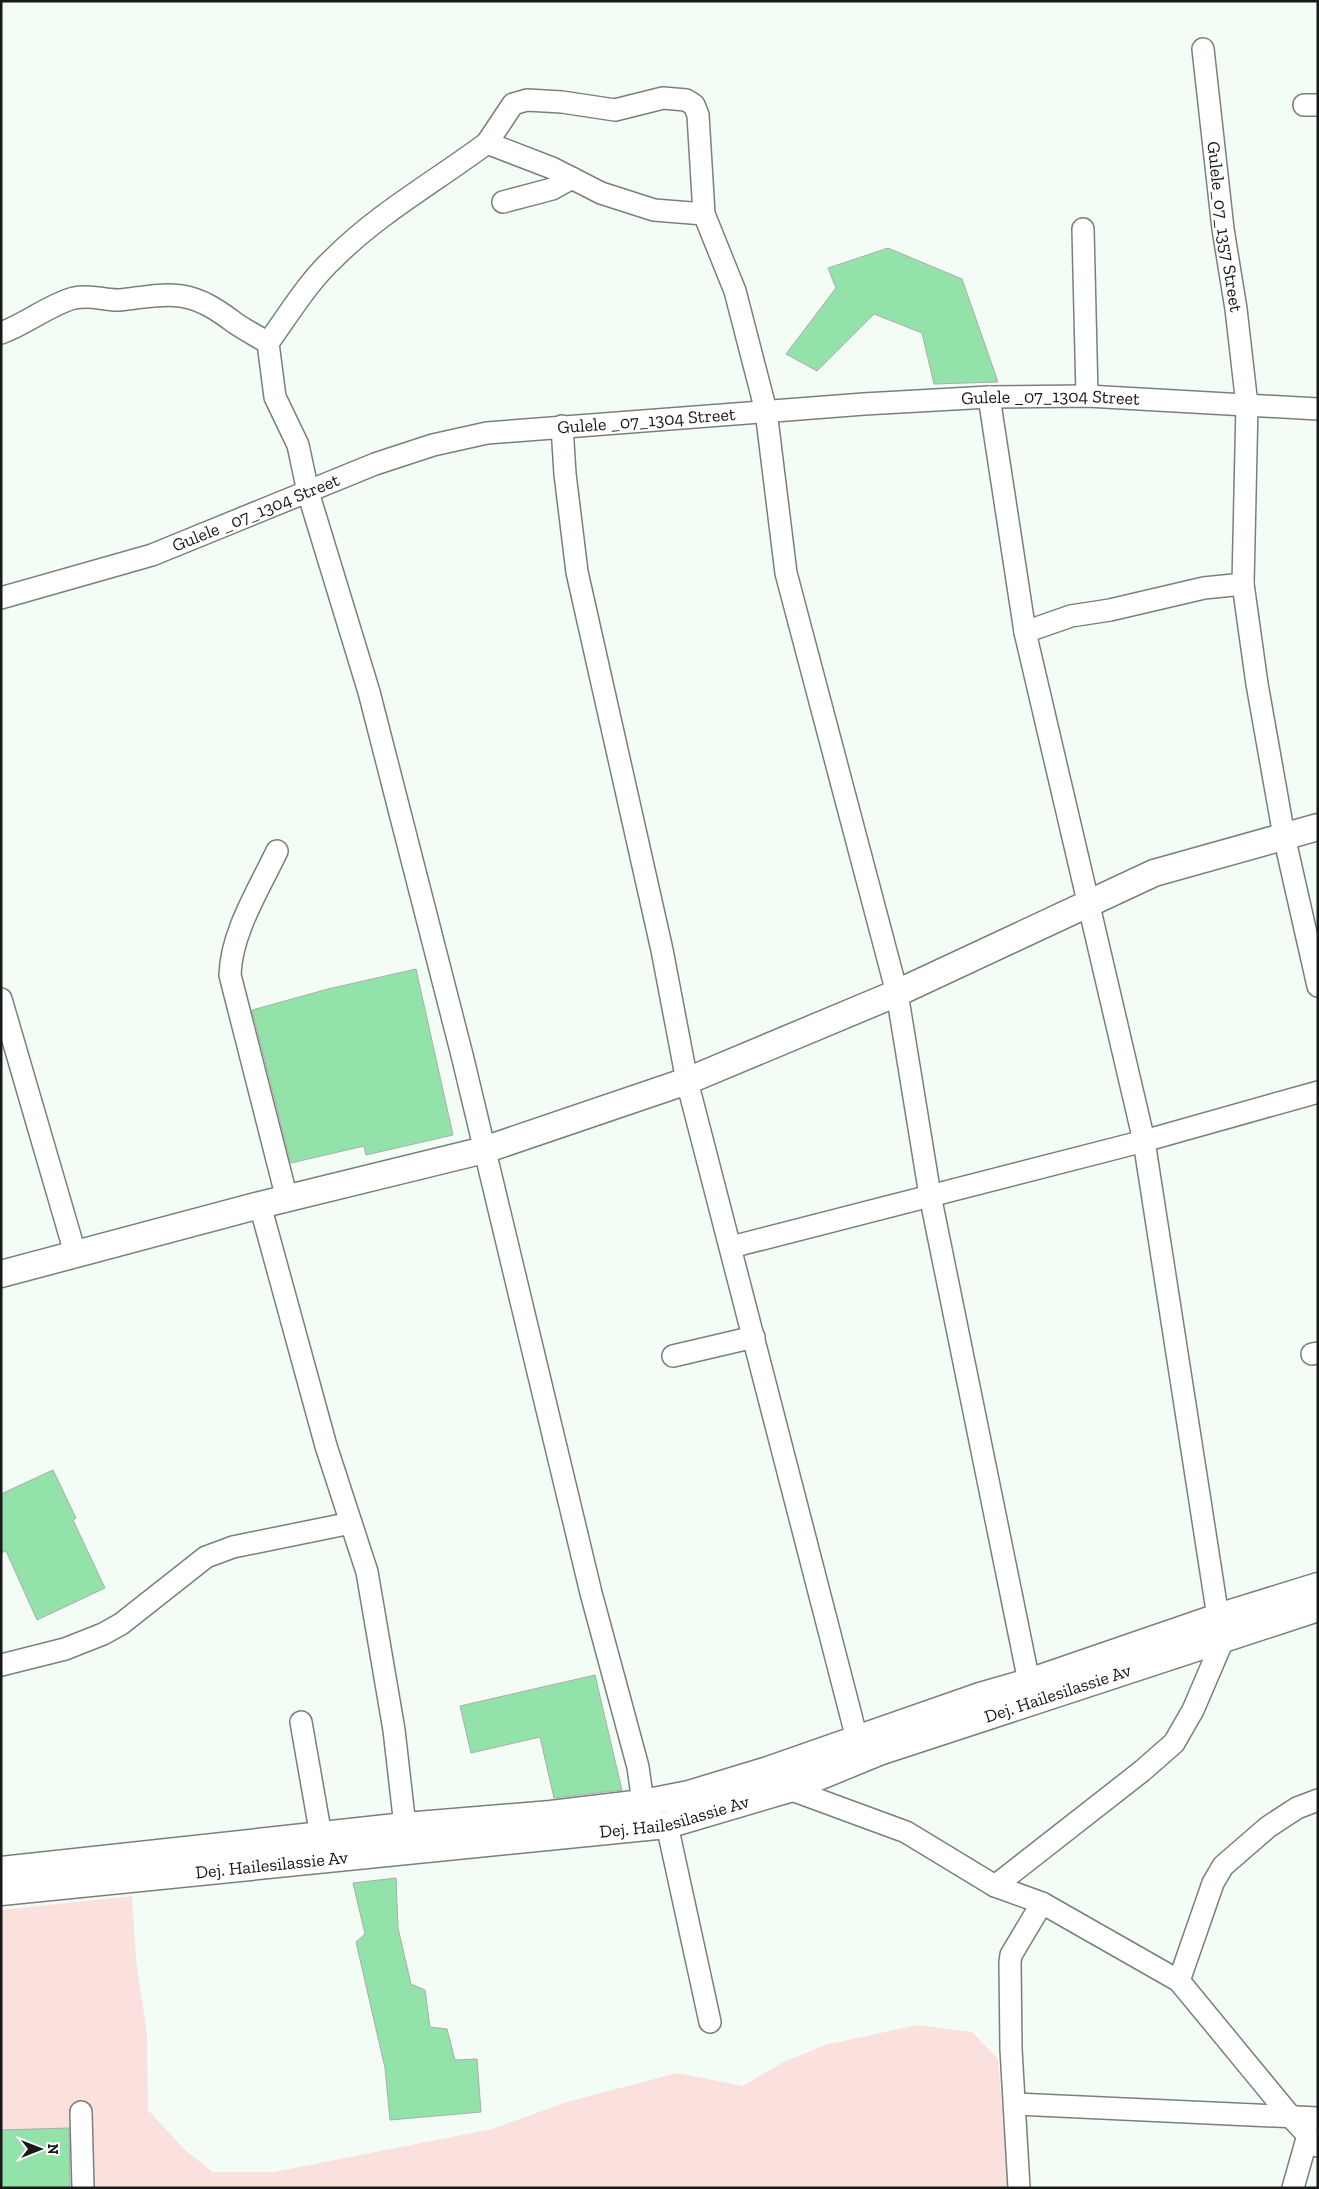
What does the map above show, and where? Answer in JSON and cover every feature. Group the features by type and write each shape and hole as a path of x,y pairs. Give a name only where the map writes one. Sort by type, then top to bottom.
{"main road":[{"path":"1,1274 260,1205 484,1150 687,1081 897,993 1154,873 1318,827"},
{"path":"1,1870 405,1826 551,1814 643,1803 689,1794 765,1771 980,1696 1221,1628 1318,1586"},
{"name":"Dej. Hailesilassie Av","path":"1,1892 667,1825 789,1789 879,1752 1221,1628 1318,1608"}],"street":[{"name":"Gulele_07_1357 Street","path":"1203,49 1223,229 1236,309 1247,405 1243,584 1257,684 1284,836 1318,986"},
{"path":"643,1803 638,1767 561,1472 484,1150 369,692 308,492 298,445 275,397 268,343 301,296 333,258 384,214 488,144 513,104 527,100 562,102 615,110 663,98 686,100 694,105 698,115 704,214 735,291 766,411 786,573 897,993 930,1194 1029,1682"},
{"path":"488,144 552,168 601,193 654,210 704,214"},
{"path":"503,202 552,189 572,178"},
{"path":"1084,229 1087,396"},
{"path":"1,333 73,298 92,296 117,300 150,296 180,296 198,300 219,311 236,324 268,343"},
{"name":"Gulele _07_1304 Street","path":"1,598 152,555 375,464 433,444 487,433 766,411 989,397 1087,396 1318,409"},
{"path":"989,397 1025,632 1144,1141 1221,1628 1193,1710 1174,1743 995,1886"},
{"path":"562,426 565,474 577,572 662,950 687,1081 858,1739"},
{"path":"1025,632 1071,616 1110,610 1204,588 1243,584"},
{"path":"277,851 236,939 230,960 230,975 287,1199"},
{"path":"1,999 75,1253"},
{"path":"731,1247 930,1194 1144,1141 1318,1092"},
{"path":"260,1205 326,1446 367,1572 394,1730 405,1826"},
{"path":"673,1356 754,1337"},
{"path":"1,1665 65,1649 103,1634 120,1624 206,1557 233,1547 351,1523"},
{"path":"301,1722 321,1836"},
{"path":"789,1789 906,1832 995,1886 1042,1903 1179,1982 1291,2117 1315,2133 1293,2188"},
{"path":"1179,1982 1213,1883 1223,1866 1268,1827 1297,1808 1318,1800"},
{"path":"667,1825 710,2022"},
{"path":"1019,2188 1011,2049 1010,1962 1011,1955 1042,1903"},
{"path":"1015,2104 1291,2117"},
{"path":"81,2112 83,2188"}],"shaded area":[{"path":"132,1896 136,1960 147,2034 148,2110 185,2150 213,2172 274,2172 492,2129 567,2102 677,2073 743,2086 782,2063 825,2045 917,2025 972,2032 998,2059 1004,2132 1014,2188 1,2188 1,1910"}],"building":[{"path":"888,248 962,279 998,382 934,384 922,333 874,314 817,371 786,354 836,288 828,268"},
{"path":"416,969 453,1135 366,1155 364,1146 291,1163 252,1010 328,989"},
{"path":"53,1470 76,1518 73,1520 105,1588 37,1620 6,1551 1,1553 1,1494"},
{"path":"595,1675 622,1790 554,1798 540,1737 471,1753 460,1706"},
{"path":"396,1878 398,1928 411,1984 425,1990 430,2027 447,2029 455,2060 477,2059 481,2112 390,2120 385,2068 356,1942 365,1934 353,1883"},
{"path":"69,2128 70,2188 1,2188 1,2130"}]}
